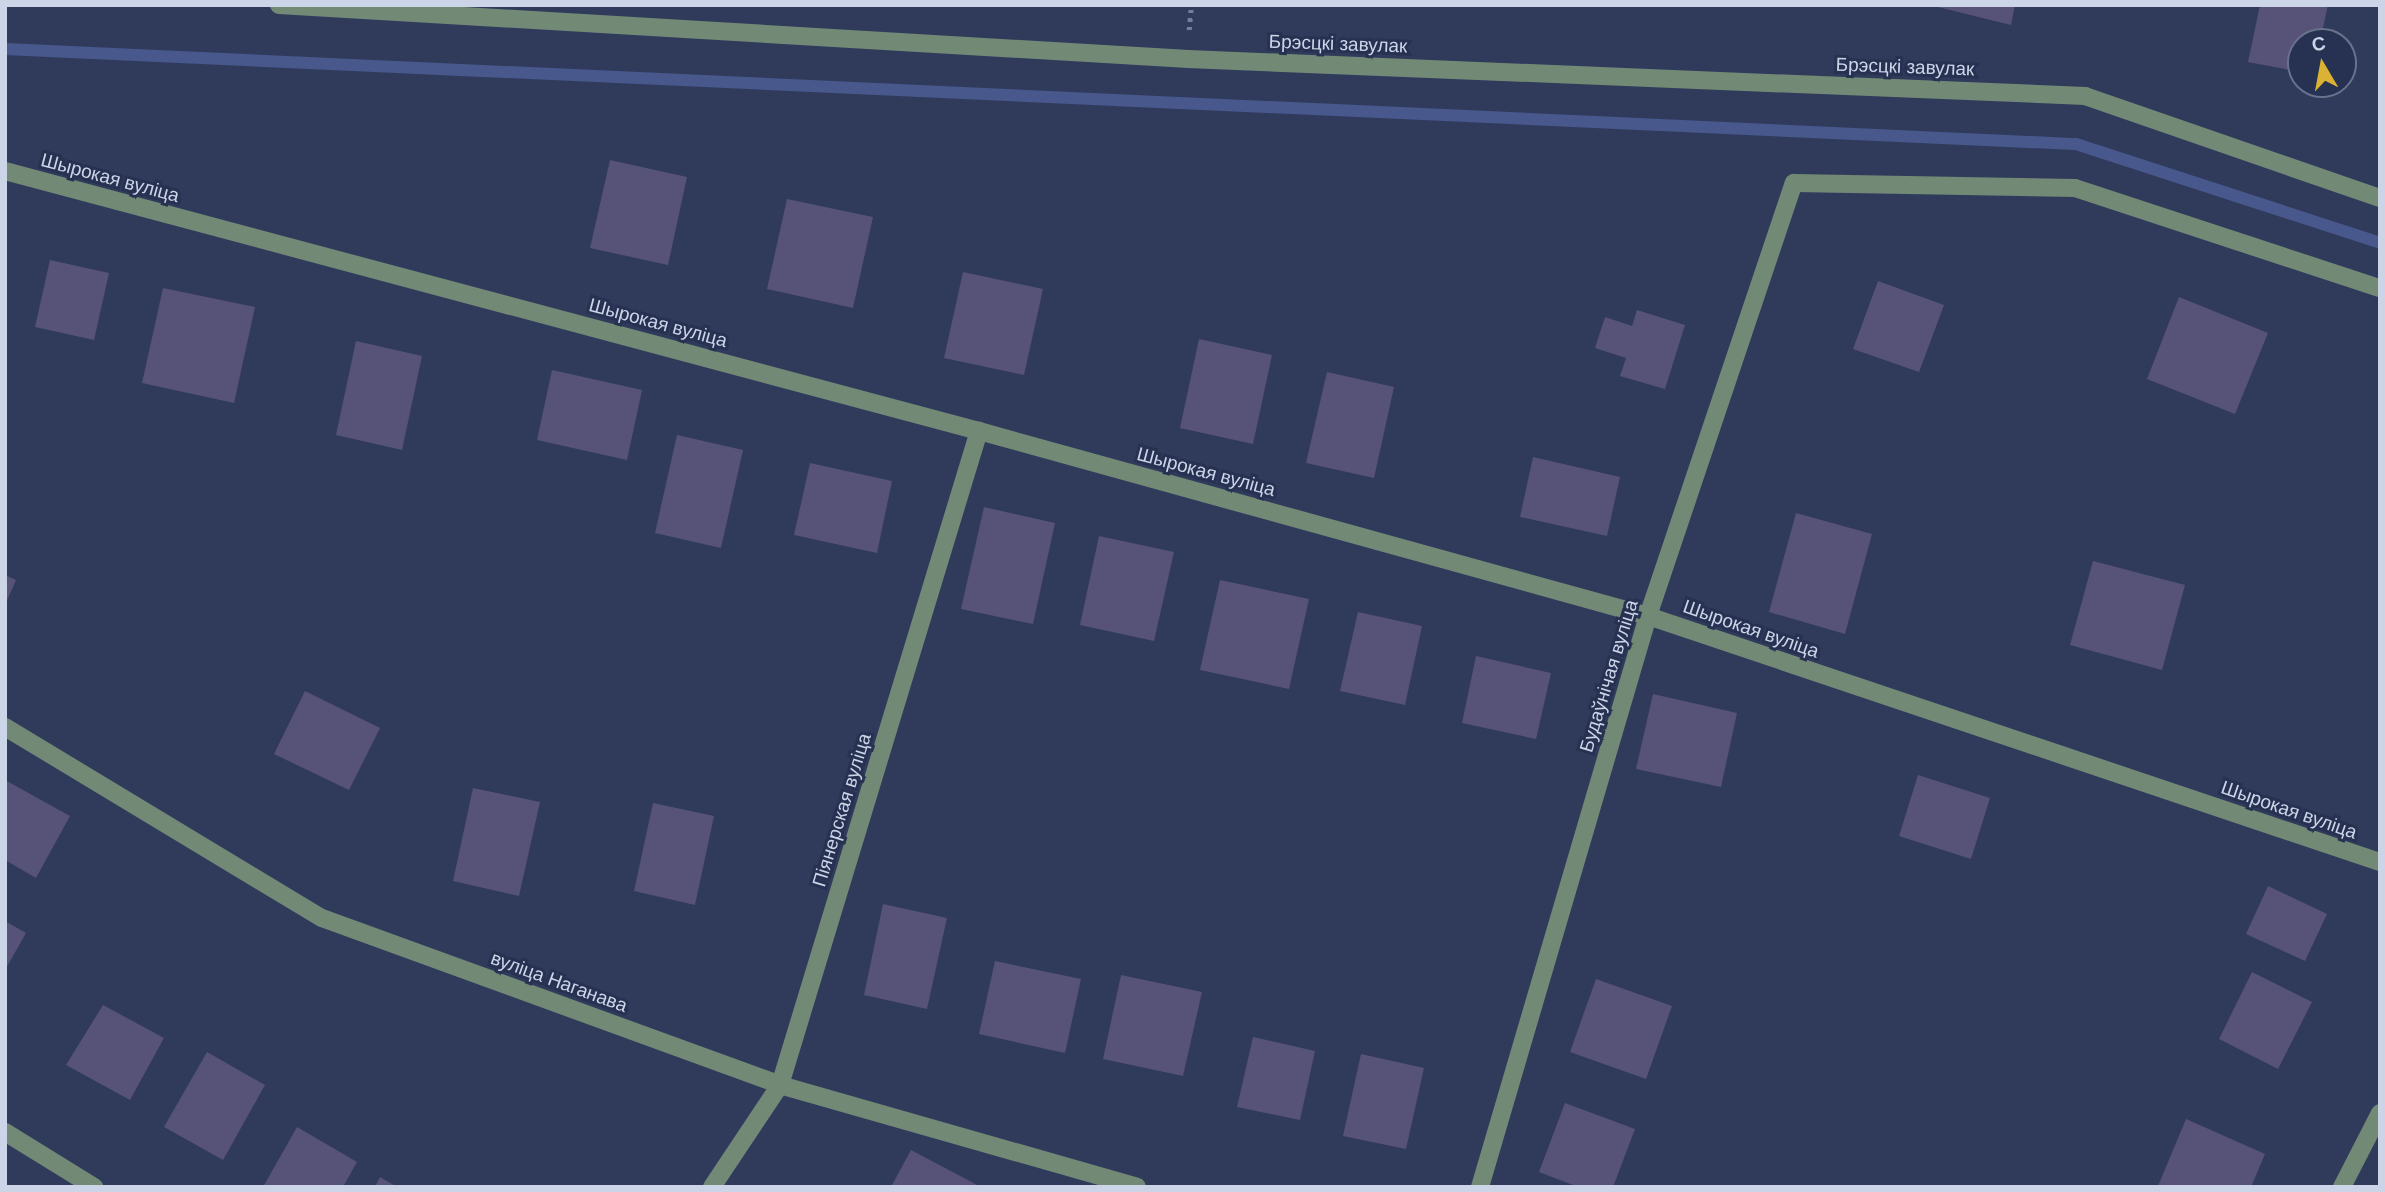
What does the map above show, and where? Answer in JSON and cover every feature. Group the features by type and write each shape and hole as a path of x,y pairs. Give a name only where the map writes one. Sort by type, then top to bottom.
{"street":[{"name":"Брэсцкі завулак","path":"279,5 1202,60 2085,96 2380,198"},
{"name":"Шырокая вуліца","path":"5,171 979,430 1648,616 2380,862"},
{"name":"Будаўнічая вуліца","path":"1480,1187 1648,616 1794,183 2075,188 2380,288"},
{"name":"Піянерская вуліца","path":"712,1187 780,1085 979,430"},
{"name":"вуліца Наганава","path":"5,727 322,918 780,1085 1137,1187"},
{"path":"2342,1187 2380,1113"},
{"path":"5,1132 94,1187"}],"building":[{"path":"1930,5 2015,5 2011,25"},
{"path":"2260,5 2328,5 2323,28 2287,28 2287,69 2248,62"},
{"path":"610,160 687,177 668,265 590,248"},
{"path":"787,199 873,217 853,308 767,289"},
{"path":"50,260 109,273 94,340 35,327"},
{"path":"963,272 1043,289 1024,375 944,358"},
{"path":"1878,281 1944,305 1919,372 1853,349"},
{"path":"163,288 255,307 234,403 142,383"},
{"path":"2179,297 2268,333 2235,414 2147,379"},
{"path":"1637,310 1685,325 1665,389 1620,376 1626,358 1595,348 1605,317 1632,326"},
{"path":"1199,339 1272,355 1253,444 1180,428"},
{"path":"356,341 422,356 402,450 336,435"},
{"path":"552,370 642,390 627,460 537,440"},
{"path":"1327,372 1394,387 1374,478 1306,463"},
{"path":"677,435 743,450 721,548 655,533"},
{"path":"1533,457 1620,477 1607,536 1520,517"},
{"path":"810,463 892,481 877,553 794,535"},
{"path":"984,507 1055,523 1033,624 961,609"},
{"path":"1796,513 1872,534 1845,634 1769,612"},
{"path":"1099,536 1174,552 1154,641 1080,625"},
{"path":"2093,561 2185,585 2162,670 2070,645"},
{"path":"5,575 16,580 5,605"},
{"path":"1220,580 1309,599 1289,689 1200,670"},
{"path":"1358,612 1422,626 1405,705 1340,691"},
{"path":"1476,656 1551,673 1536,739 1462,723"},
{"path":"305,691 380,728 349,790 274,754"},
{"path":"1653,694 1737,713 1721,787 1636,769"},
{"path":"1918,775 1990,798 1971,859 1899,836"},
{"path":"5,780 70,816 36,878 5,860"},
{"path":"473,788 540,802 519,896 453,881"},
{"path":"653,803 714,816 695,905 634,891"},
{"path":"2268,886 2327,914 2305,961 2246,934"},
{"path":"883,904 947,918 927,1009 864,995"},
{"path":"5,921 26,933 5,970"},
{"path":"995,961 1081,979 1065,1053 979,1034"},
{"path":"2252,972 2312,1002 2278,1069 2219,1039"},
{"path":"1121,975 1202,992 1183,1076 1103,1059"},
{"path":"1596,979 1672,1006 1646,1079 1570,1052"},
{"path":"103,1005 164,1038 130,1100 66,1065"},
{"path":"1253,1037 1315,1051 1300,1120 1237,1107"},
{"path":"207,1052 265,1085 223,1160 164,1127"},
{"path":"1361,1054 1424,1068 1406,1149 1343,1136"},
{"path":"1565,1103 1635,1129 1613,1187 1578,1187 1539,1172"},
{"path":"2186,1119 2265,1154 2251,1187 2158,1186"},
{"path":"297,1127 357,1162 343,1187 263,1187"},
{"path":"911,1150 981,1187 891,1187"},
{"path":"380,1177 397,1187 375,1187"}],"waterway":[{"path":"5,49 2076,144 2380,243"}]}
